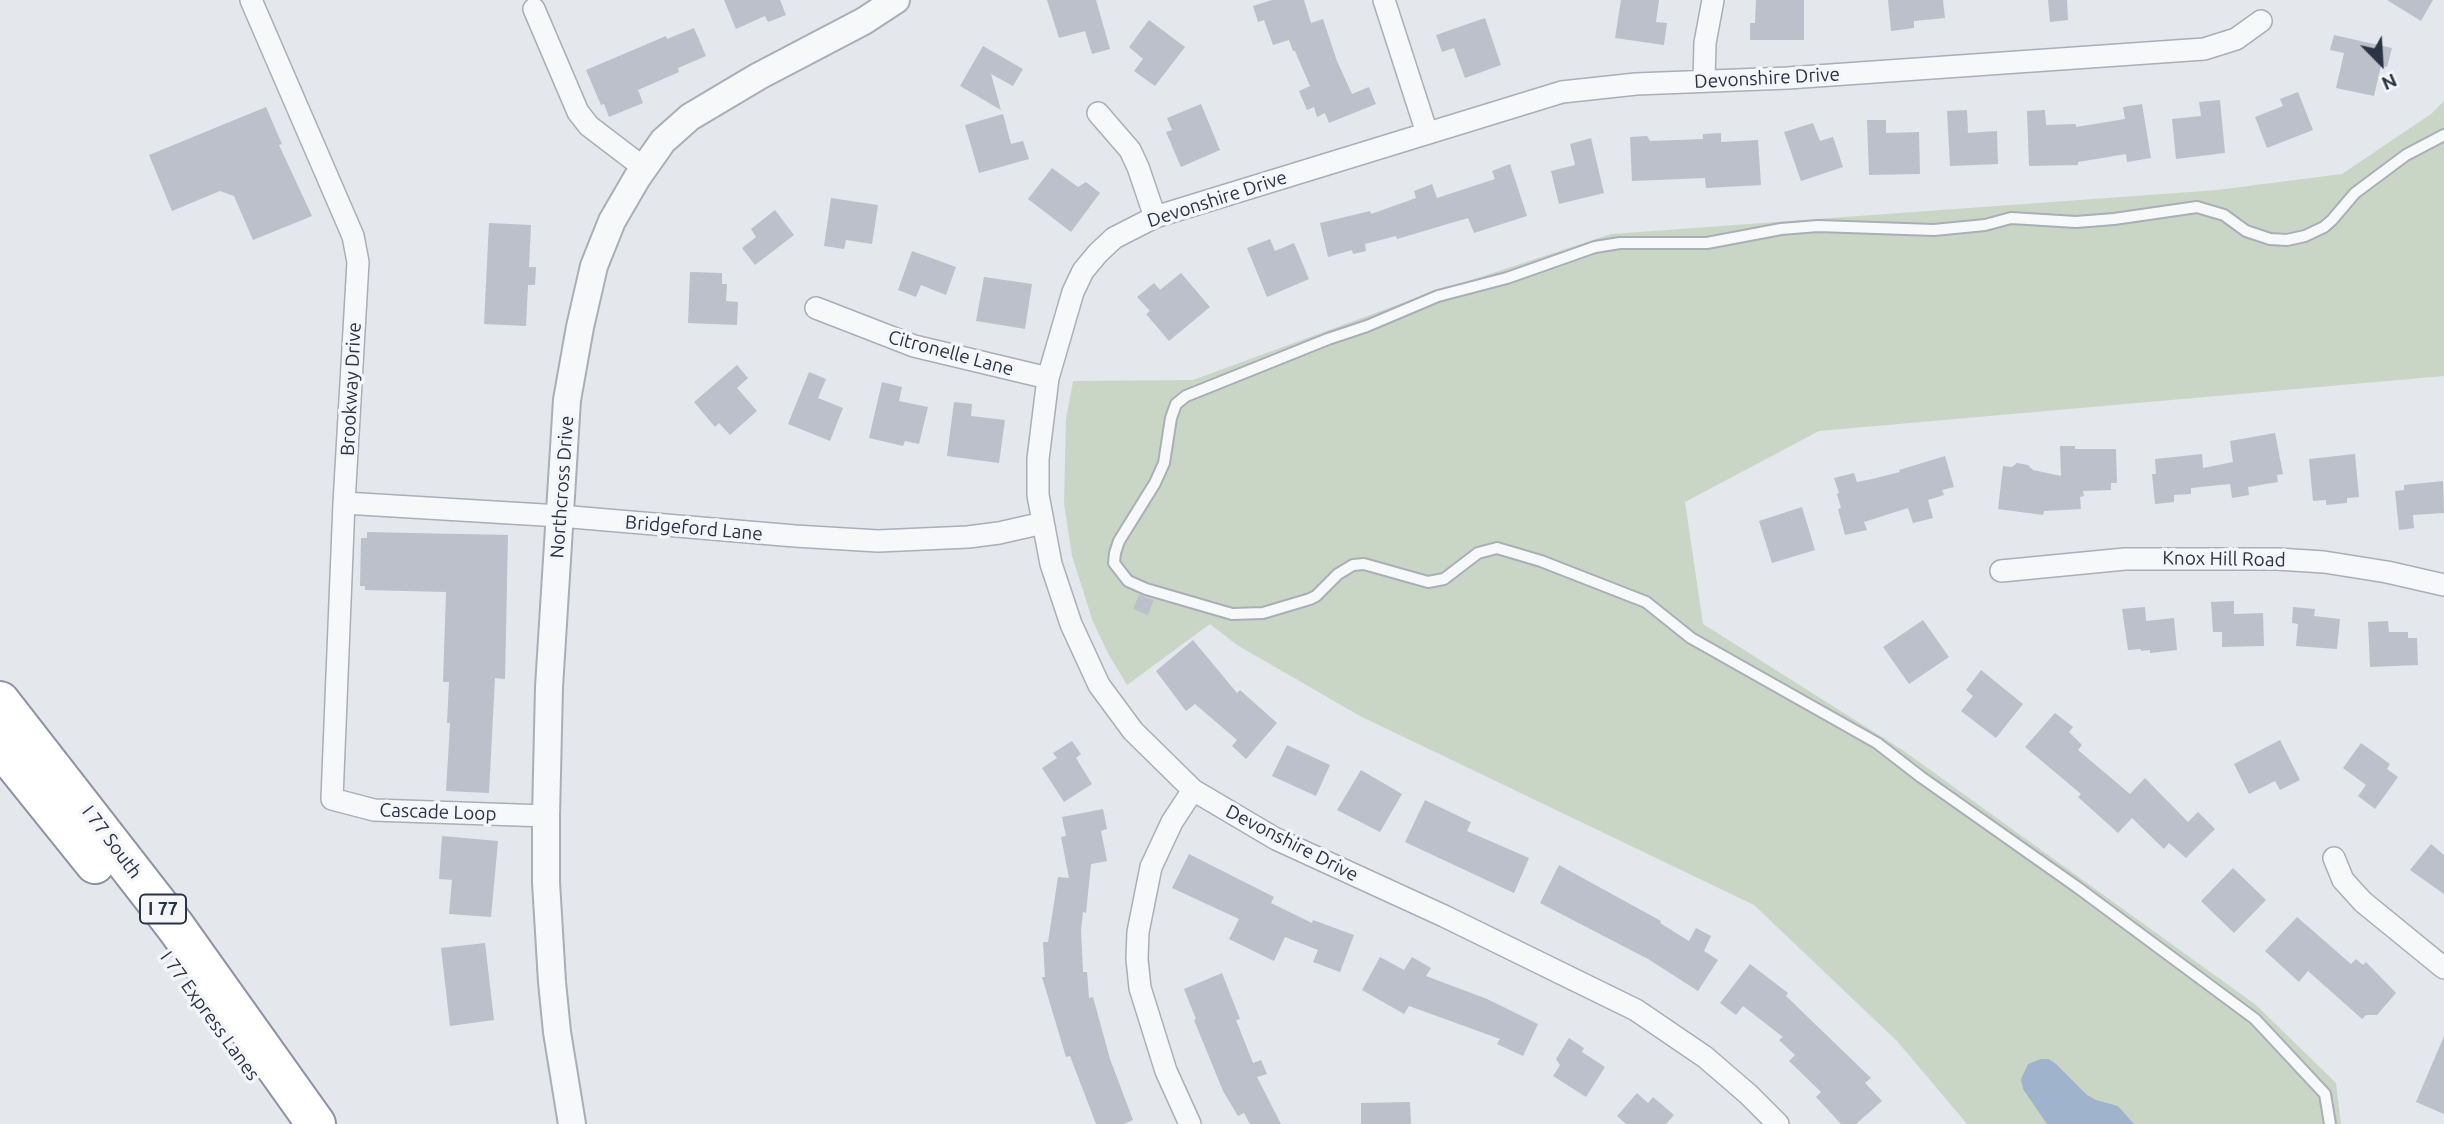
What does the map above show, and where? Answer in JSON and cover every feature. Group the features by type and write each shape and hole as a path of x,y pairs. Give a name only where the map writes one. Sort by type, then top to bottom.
{"highway":[{"name":"I 77 South","path":"0,701 175,926 316,1124"},
{"name":"I 77 Express Lanes","path":"0,746 155,941 288,1124"}],"street":[{"name":"Brookway Drive","path":"251,0 353,236 358,262 344,503 332,799"},
{"name":"Northcross Drive","path":"572,1124 557,1032 546,881 549,687 567,400 594,266 612,220 644,168 663,141 690,117 759,76 864,21 896,0"},
{"path":"1384,0 1427,133"},
{"path":"1704,81 1705,43 1713,0"},
{"path":"534,9 578,112 589,126 644,168"},
{"name":"Devonshire Drive","path":"1778,1124 1706,1057 1636,1010 1444,916 1276,839 1193,790 1133,731 1099,685 1071,624 1051,564 1038,495 1038,459 1048,378 1073,292 1083,271 1114,238 1155,217 1562,92 1636,84 1802,77 2204,49 2236,39 2261,21"},
{"path":"1098,113 1130,150 1155,217"},
{"name":"Citronelle Lane","path":"816,308 914,346 1048,378"},
{"name":"Bridgeford Lane","path":"344,503 560,516 795,537 878,541 968,537 1043,523"},
{"name":"Knox Hill Road","path":"2001,571 2125,559 2277,559 2336,564 2444,585"},
{"path":"1190,1124 1166,1071 1140,988 1138,932 1151,867 1172,822 1193,790"},
{"name":"Cascade Loop","path":"332,799 374,810 546,816"},
{"path":"2333,858 2343,880 2363,902 2444,968"}],"lane":[{"path":"2330,1124 2325,1094 2255,1019 2088,894 1877,743 1691,638 1646,603 1541,561 1497,548 1478,553 1444,579 1429,582 1364,565 1353,565 1338,574 1310,599 1263,613 1232,614 1158,593 1128,581 1114,562 1115,553 1124,532 1155,483 1164,463 1171,418 1176,404 1186,396 1315,344 1367,327 1438,296 1507,278 1595,247 1620,243 1707,243 1781,229 1818,226 1934,230 1985,225 2011,218 2076,222 2197,207 2224,215 2246,231 2270,239 2287,240 2305,236 2323,227 2355,193 2406,155 2444,135"}],"green space":[{"path":"2444,101 2444,376 1819,431 1685,502 1703,624 1904,751 2256,1005 2336,1083 2341,1124 1967,1124 1897,1041 1754,905 1360,716 1237,645 1210,624 1127,685 1093,622 1072,556 1064,503 1066,419 1073,381 1193,380 1408,301 1611,234 2217,190 2342,174 2431,114"}],"water":[{"path":"2049,1059 2056,1064 2087,1095 2118,1106 2134,1124 2047,1124 2023,1089 2021,1079 2028,1064"}],"building":[{"path":"724,0 780,0 786,15 768,22 765,16 736,29"},
{"path":"1047,0 1096,0 1110,49 1092,54 1085,31 1059,38"},
{"path":"1272,0 1304,0 1311,23 1323,19 1352,94 1369,87 1376,104 1329,123 1325,113 1317,117 1314,107 1307,110 1299,91 1310,86 1289,40 1273,45 1264,20 1258,22 1253,6"},
{"path":"1621,0 1659,0 1656,22 1667,23 1664,45 1615,38"},
{"path":"1756,0 1804,0 1804,40 1750,40 1750,23 1755,23"},
{"path":"1888,0 1943,0 1945,18 1914,21 1914,28 1891,31"},
{"path":"2048,0 2067,0 2068,20 2050,22"},
{"path":"2387,0 2433,0 2421,21"},
{"path":"1485,18 1501,65 1465,78 1454,48 1442,52 1436,35"},
{"path":"1149,20 1185,47 1155,86 1134,71 1143,59 1129,47"},
{"path":"694,28 706,56 678,68 679,72 638,90 643,103 609,117 586,70 666,36 667,39"},
{"path":"2334,35 2392,48 2387,67 2381,66 2374,96 2336,88 2344,53 2330,50"},
{"path":"983,46 1023,69 1013,86 991,74 1001,110 960,86"},
{"path":"2298,92 2313,130 2267,148 2255,117 2283,106 2280,99"},
{"path":"2220,100 2225,153 2176,159 2172,119 2201,116 2199,102"},
{"path":"1201,104 1220,150 1181,167 1166,132 1172,130 1167,118"},
{"path":"2142,104 2151,158 2127,162 2126,154 2078,162 2078,165 2029,166 2027,111 2045,110 2046,125 2076,124 2076,127 2125,119 2123,107"},
{"path":"266,107 282,144 279,145 312,216 253,240 234,196 220,191 172,211 149,155"},
{"path":"1967,110 1968,133 1997,131 1998,164 1950,166 1947,111"},
{"path":"1003,114 1011,144 1023,141 1029,159 979,173 965,125"},
{"path":"1867,120 1886,120 1886,133 1919,132 1920,174 1869,175"},
{"path":"1813,123 1820,141 1833,137 1843,167 1801,181 1784,132"},
{"path":"1721,133 1721,142 1758,140 1761,185 1706,188 1705,178 1632,181 1630,137 1647,136 1650,141 1703,139 1703,134"},
{"path":"1591,138 1604,193 1559,204 1551,171 1575,165 1570,144"},
{"path":"1510,164 1527,216 1474,233 1468,218 1397,239 1396,236 1365,244 1366,251 1353,254 1352,250 1328,257 1320,223 1370,211 1371,214 1416,198 1414,191 1432,184 1437,198 1495,179 1492,171"},
{"path":"1052,168 1078,187 1086,182 1100,193 1071,232 1028,199"},
{"path":"831,198 878,205 872,244 846,240 844,249 824,246"},
{"path":"775,210 794,235 755,265 742,248 756,237 751,229"},
{"path":"489,223 531,225 529,267 536,267 535,285 528,285 526,326 484,324"},
{"path":"1270,239 1275,251 1294,243 1309,279 1267,297 1247,248"},
{"path":"912,251 956,267 946,295 921,285 916,297 898,290"},
{"path":"690,272 722,273 722,284 727,284 726,301 738,302 737,325 688,323"},
{"path":"1181,273 1210,307 1169,341 1146,314 1150,311 1137,297 1154,283 1160,290"},
{"path":"984,277 1032,284 1025,329 976,321"},
{"path":"737,365 748,378 737,388 757,411 730,435 719,423 715,427 694,402"},
{"path":"809,372 826,379 818,398 843,408 830,441 788,424"},
{"path":"882,382 902,387 899,401 928,407 919,444 905,441 903,446 869,438"},
{"path":"954,402 972,404 971,416 1005,420 999,463 947,456"},
{"path":"2275,433 2283,474 2277,475 2278,482 2248,487 2249,495 2232,498 2230,484 2191,488 2191,494 2174,495 2174,502 2155,504 2152,474 2156,474 2155,459 2202,454 2203,468 2233,462 2230,441"},
{"path":"2060,446 2075,446 2075,449 2116,449 2117,483 2111,483 2111,490 2083,491 2084,496 2080,497 2081,509 2044,511 2043,515 1998,509 2003,466 2012,467 2017,463 2028,465 2033,470 2061,476"},
{"path":"2355,454 2359,497 2347,498 2347,503 2326,505 2326,500 2313,501 2309,459"},
{"path":"1945,456 1954,487 1942,490 1944,495 1928,500 1933,518 1913,523 1908,508 1864,522 1867,530 1845,535 1834,478 1854,473 1857,482 1900,472 1899,470"},
{"path":"2443,481 2444,513 2413,515 2414,528 2399,530 2395,491 2404,490 2404,485"},
{"path":"1802,507 1815,550 1772,563 1759,521"},
{"path":"367,532 508,535 505,679 495,678 489,793 446,791 450,723 447,723 449,682 443,682 446,592 365,590 365,586 360,586 361,538 367,538"},
{"path":"1139,595 1154,600 1148,615 1133,609"},
{"path":"2234,601 2234,614 2263,613 2264,646 2222,647 2222,632 2213,632 2211,602"},
{"path":"2145,607 2146,621 2174,618 2177,650 2150,653 2150,650 2128,650 2122,609"},
{"path":"2293,607 2315,609 2314,616 2340,619 2337,649 2296,646 2298,624 2292,623"},
{"path":"1923,620 1949,657 1909,684 1883,647"},
{"path":"2388,621 2389,632 2408,632 2408,638 2417,638 2418,665 2370,667 2368,622"},
{"path":"1193,640 1237,693 1240,690 1277,723 1246,759 1232,746 1237,740 1195,704 1186,711 1156,671"},
{"path":"1981,670 2023,704 1996,738 1961,711 1973,696 1966,690"},
{"path":"2055,713 2073,727 2069,732 2082,745 2078,750 2130,794 2145,778 2188,822 2198,812 2215,829 2186,858 2169,843 2164,849 2132,818 2118,833 2078,797 2081,794 2025,747"},
{"path":"2280,740 2300,780 2280,790 2275,781 2249,794 2234,764"},
{"path":"1072,741 1081,754 1076,758 1092,784 1064,802 1042,768 1057,758 1053,753"},
{"path":"2361,743 2390,764 2387,769 2398,777 2375,809 2358,796 2366,785 2343,768"},
{"path":"1287,745 1330,765 1316,796 1272,776"},
{"path":"1361,770 1402,794 1380,832 1337,810"},
{"path":"1425,800 1471,822 1467,831 1529,858 1514,893 1405,842"},
{"path":"1103,809 1107,829 1101,831 1107,861 1091,864 1086,913 1083,912 1081,930 1083,972 1087,972 1089,998 1093,997 1110,1059 1133,1120 1124,1124 1096,1124 1070,1056 1066,1057 1042,977 1045,977 1043,942 1048,942 1058,877 1069,878 1061,837 1066,836 1062,817"},
{"path":"442,836 498,841 491,917 449,914 452,880 439,879"},
{"path":"2431,844 2444,855 2444,894 2410,870"},
{"path":"1189,854 1274,897 1271,903 1312,923 1313,920 1354,935 1340,972 1313,962 1318,950 1285,937 1274,961 1229,939 1239,919 1172,888"},
{"path":"1559,865 1661,921 1660,923 1689,941 1696,928 1711,936 1704,951 1718,960 1698,991 1648,959 1540,903"},
{"path":"2233,868 2266,900 2234,933 2201,901"},
{"path":"2297,917 2351,964 2356,959 2363,965 2366,962 2396,993 2377,1015 2366,1015 2362,1019 2308,971 2299,982 2265,951"},
{"path":"485,943 494,1020 450,1026 441,948"},
{"path":"1380,957 1404,970 1412,957 1431,968 1426,976 1487,999 1538,1024 1523,1056 1497,1044 1500,1039 1409,1006 1404,1014 1362,990"},
{"path":"1750,964 1788,993 1786,996 1871,1078 1865,1083 1882,1101 1856,1124 1841,1124 1816,1097 1821,1092 1789,1061 1795,1055 1779,1040 1783,1037 1743,1006 1736,1015 1720,1003"},
{"path":"1222,973 1253,1063 1261,1060 1267,1074 1257,1077 1281,1124 1250,1124 1244,1113 1238,1116 1223,1091 1194,1020 1196,1019 1184,989"},
{"path":"2444,1036 2444,1114 2416,1102"},
{"path":"1569,1038 1584,1048 1582,1052 1605,1067 1586,1097 1553,1076 1560,1065 1556,1059"},
{"path":"1637,1093 1648,1103 1653,1097 1674,1115 1666,1124 1626,1124 1617,1116"},
{"path":"1410,1102 1411,1124 1361,1124 1361,1103"}]}
